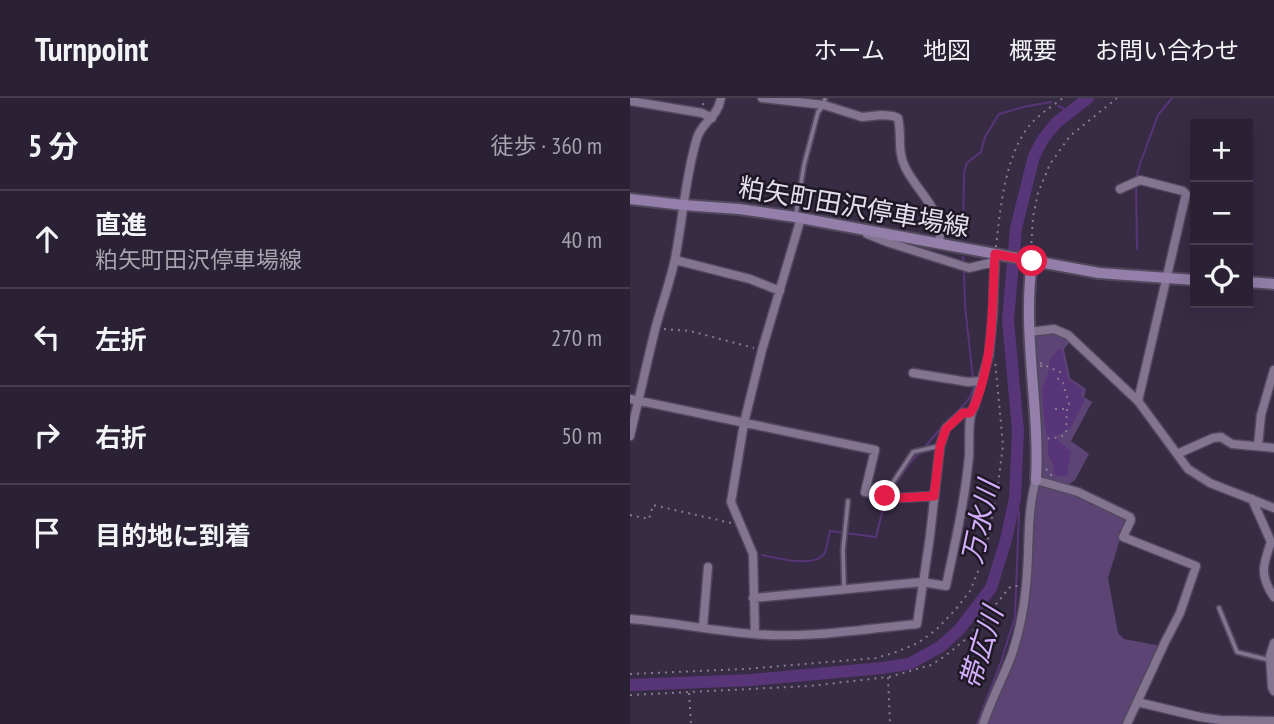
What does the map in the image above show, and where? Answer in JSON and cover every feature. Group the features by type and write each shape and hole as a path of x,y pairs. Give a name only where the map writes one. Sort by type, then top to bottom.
{"main road":[{"name":"粕矢町田沢停車場線","path":"630,199 739,209 798,218 996,257 1029,260 1099,273 1190,280"},
{"path":"1029,260 1029,332 1036,436 1035,480"},
{"path":"1253,282 1274,284"}],"street":[{"path":"630,436 634,400 675,260 683,205 698,136 706,122 717,111 721,98"},
{"path":"762,98 824,102 862,117 882,115 898,118 902,159 936,215 941,231 939,244"},
{"path":"630,101 702,113 712,118"},
{"path":"1120,189 1140,180 1186,194 1138,401"},
{"path":"755,634 753,554 731,502 744,424 798,218"},
{"path":"753,598 922,582 946,586 967,471 970,413 974,407 978,381 989,355 996,257 965,267 887,242 857,229"},
{"path":"675,260 750,279 780,291"},
{"path":"1029,332 1054,329 1068,335 1138,401 1188,469 1210,483 1274,508"},
{"path":"1258,446 1261,415 1274,370"},
{"path":"913,373 978,381"},
{"path":"634,400 875,450 865,492 934,496"},
{"path":"630,619 755,634 801,635 917,624 940,446 946,429 963,413 970,413"},
{"path":"1177,454 1213,438 1222,437 1232,444 1274,448"},
{"path":"984,724 1012,653 1020,622 1026,587 1030,499 1035,480 1078,492 1130,517 1123,537 1196,566 1180,613 1127,724"},
{"path":"1252,499 1272,542 1263,565 1263,578 1274,597"},
{"path":"703,627 708,568"},
{"path":"1274,643 1270,656 1274,691"},
{"path":"1137,702 1220,720 1274,721"}],"lane":[{"path":"798,218 804,165 818,112 824,102"},
{"path":"892,495 914,452 940,446"},
{"path":"844,589 843,550 848,501"},
{"path":"1219,608 1237,652 1272,662"}],"path":[{"path":"996,257 1002,201 1012,159 1028,127 1063,98"},
{"path":"1029,260 1038,193 1050,164 1070,136 1117,98"},
{"path":"656,328 690,331 762,350"},
{"path":"630,674 745,669 876,658 918,643 937,629 970,591 986,549 1003,445 995,355"},
{"path":"1041,363 1060,372 1058,379 1063,383 1069,404 1066,433 1060,437 1044,439"},
{"path":"1055,409 1067,409"},
{"path":"630,515 649,520 653,505 739,525"},
{"path":"630,695 810,686 888,677 931,665 945,656 966,639 1013,586 1021,586"},
{"path":"888,677 890,724"},
{"path":"689,692 691,724"}],"shaded area":[{"path":"1053,333 1070,342 1064,349 1070,378 1086,389 1084,397 1092,402 1071,441 1089,454 1075,480 1066,486 1039,475 1033,336"},
{"path":"1058,349 1062,349 1068,379 1083,389 1081,396 1085,400 1071,427 1057,436 1071,451 1067,476 1053,473 1054,466 1048,454 1044,422 1042,391 1049,361"},
{"path":"1038,487 1075,496 1124,517 1125,523 1108,578 1118,633 1124,639 1161,646 1124,724 987,724 1014,653"}],"waterway":[{"name":"万水川","path":"630,685 751,680 909,664 940,647 959,630 991,588 1006,540 1015,498 1018,431 1008,320 1016,228 1034,156 1043,139 1056,123 1088,98"},
{"path":"1136,178 1158,115 1172,98"},
{"path":"963,238 964,172 967,163 981,152 985,137 999,114 1051,102"},
{"path":"1058,106 1067,114"},
{"path":"1136,184 1137,249"},
{"path":"963,257 964,264"},
{"path":"964,270 973,379"},
{"path":"947,421 967,401 974,385"},
{"path":"924,448 941,428"},
{"path":"890,492 920,452"},
{"name":"帯広川","path":"977,724 1015,617 1019,513 1015,498"},
{"path":"762,555 794,561 819,558 824,554 830,531 876,537 885,500"}],"route":[{"path":"885,496 934,496 940,446 946,429 963,413 970,413 985,372 993,313 995,254 1032,261"}]}
